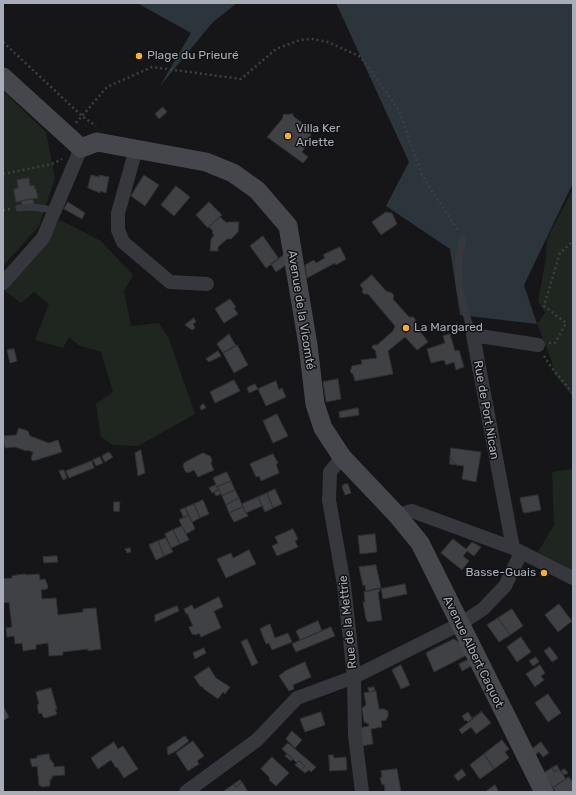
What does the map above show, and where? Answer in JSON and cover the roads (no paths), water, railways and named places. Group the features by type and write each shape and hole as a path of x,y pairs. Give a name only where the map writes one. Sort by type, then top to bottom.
{"main road":[{"path":"3,77 81,148"},
{"name":"Avenue de la Vicomté","path":"81,148 97,142 206,162 233,173 257,190 288,226 308,345 315,404 323,428 342,457 397,515"},
{"name":"Avenue Albert Caquot","path":"397,515 420,543 544,792"}],"street":[{"path":"3,283 43,238 81,148"},
{"path":"136,149 118,213 118,230 123,242 170,282 207,284"},
{"path":"473,335 538,345"},
{"name":"Rue de Port Nican","path":"473,335 517,551"},
{"name":"Rue de la Mettrie","path":"342,457 330,472 329,500 344,584 354,677 355,735 362,792"},
{"path":"397,515 412,511 517,551 573,578"},
{"path":"186,792 257,740 297,698 354,677 460,624 483,610 505,586 517,551"}],"lane":[{"path":"19,208 31,207 55,210"},
{"path":"463,239 459,257 458,277 464,309 473,335"}],"place":[{"name":"Plage du Prieuré","path":"139,56"},
{"name":"Villa Ker Arlette","path":"288,136"},
{"name":"La Margared","path":"406,328"},
{"name":"Basse-Guais","path":"544,573"}]}
